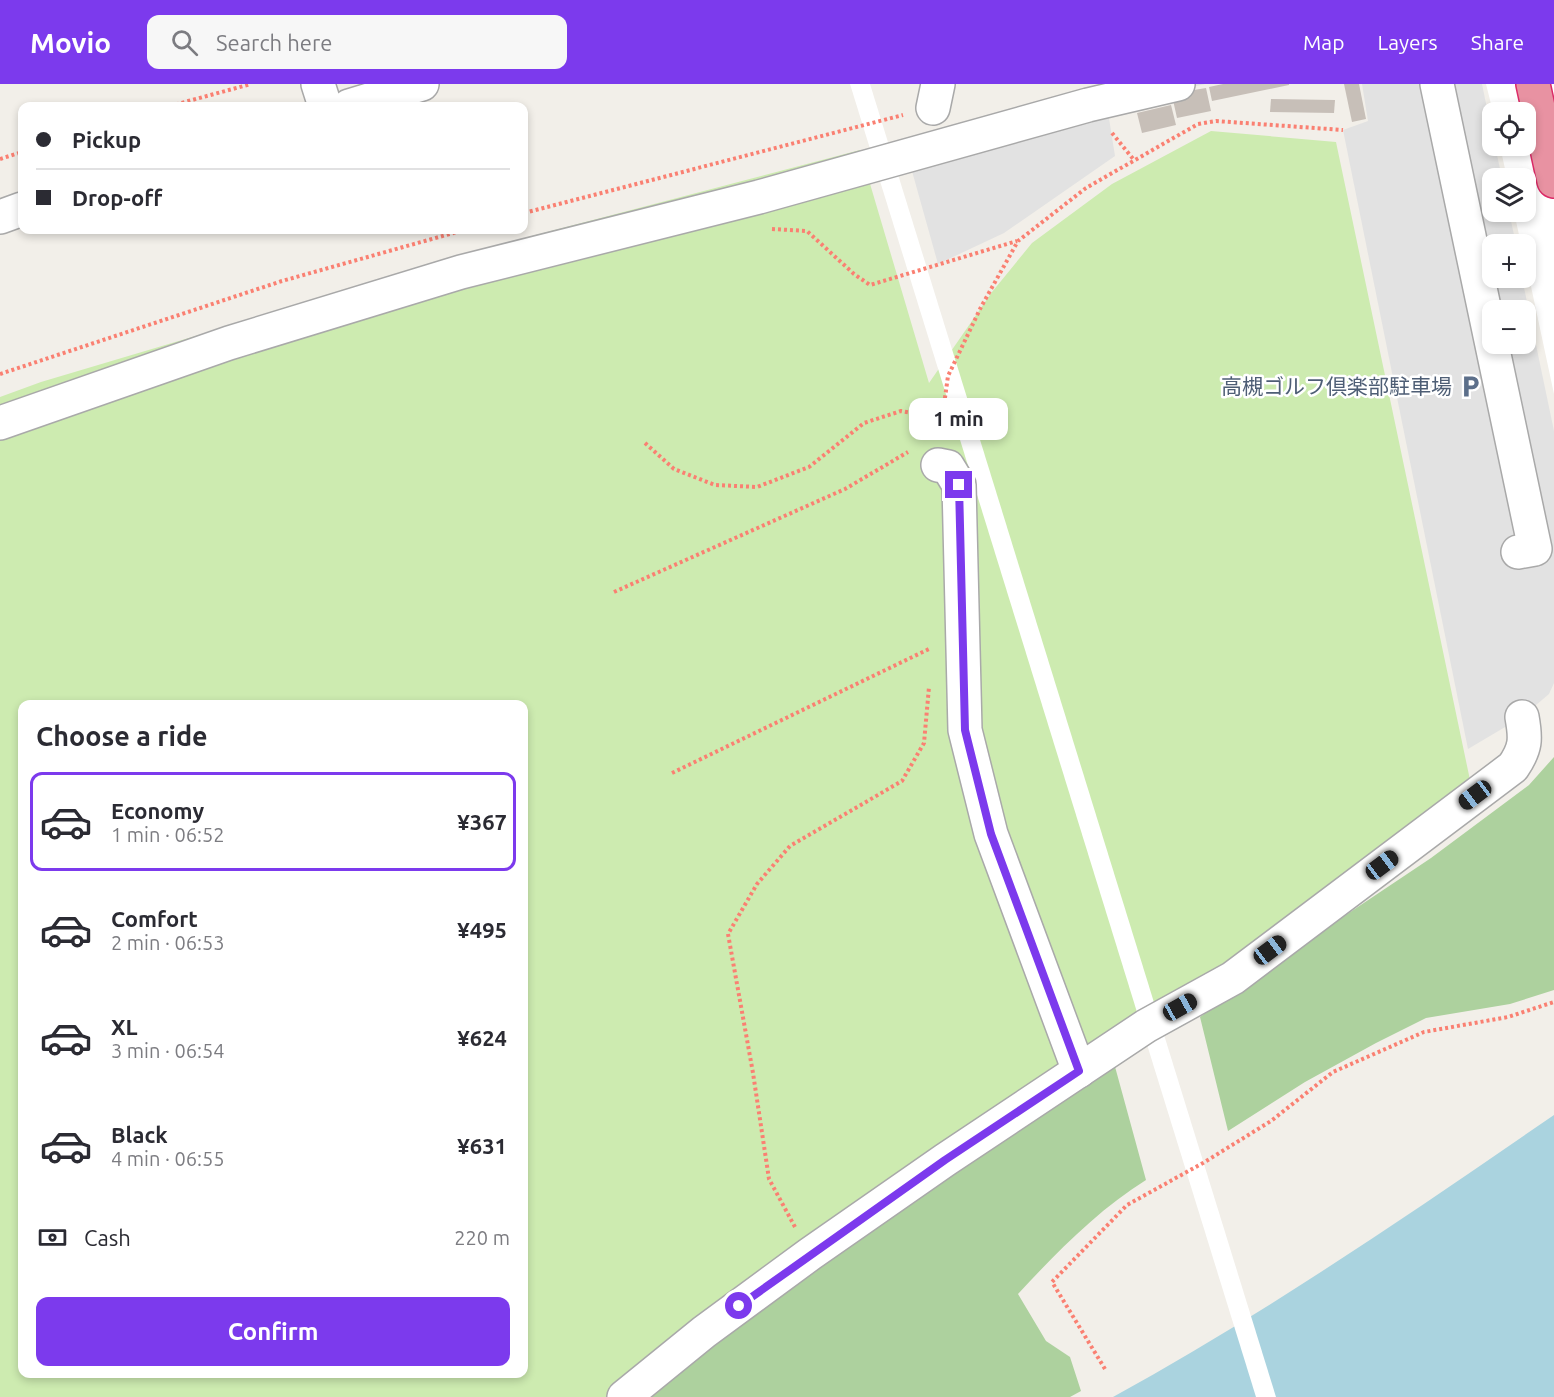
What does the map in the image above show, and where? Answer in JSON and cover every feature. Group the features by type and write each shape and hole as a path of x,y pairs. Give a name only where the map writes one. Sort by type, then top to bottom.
{"highway":[{"path":"1533,84 1554,181"}],"street":[{"path":"318,84 324,102"},
{"path":"362,102 422,84"},
{"path":"0,423 229,343 461,272 759,197 1088,105 1178,84"},
{"path":"1437,84 1535,549 1518,552"},
{"path":"0,217 18,210"},
{"path":"925,450 948,467 959,485 965,730 991,834 1079,1071"},
{"path":"624,1397 704,1332 810,1254 945,1160 1146,1026 1233,978 1513,766 1522,753 1526,736 1522,717"}],"path":[{"path":"185,102 251,84"},
{"path":"528,212 936,96"},
{"path":"0,159 18,153"},
{"path":"767,229 807,231 854,274 870,285 1018,241"},
{"path":"0,374 282,281 450,234"},
{"path":"614,592 845,489 908,453 925,450 942,418 901,411 864,423 809,467 757,486 715,485 674,469 645,443"},
{"path":"672,773 933,647"},
{"path":"1105,1369 1052,1282 1127,1205 1203,1163 1271,1121 1333,1072 1424,1032 1508,1017 1554,1002"}],"green space":[{"path":"1211,131 1336,142 1470,780 1295,920 609,1397 0,1397 0,397 41,382 528,237 860,150 929,383 992,292 1032,243 1112,184"},
{"path":"1554,757 1554,990 1510,1004 1426,1018 1305,1082 1228,1131 1200,1017 1301,945 1431,858 1529,785"},
{"path":"1114,1063 1146,1180 1095,1218 1018,1294 1046,1341 1070,1357 1081,1391 1070,1397 639,1397 703,1344"}],"shaded area":[{"path":"1134,84 1205,84 1107,106 1115,156 1004,233 938,264 903,139"},
{"name":"高槻ゴルフ倶楽部駐車場","path":"1362,84 1482,84 1486,102 1482,102 1482,156 1497,156 1500,168 1482,168 1482,222 1511,222 1514,234 1482,234 1482,288 1524,288 1527,300 1482,300 1482,354 1536,354 1536,345 1554,431 1554,683 1549,694 1522,717 1468,749 1343,130 1368,121"}],"water":[{"path":"1554,1115 1554,1397 1113,1397 1282,1297 1392,1226"}],"pier":[{"path":"850,84 870,84 1276,1397 1256,1397"},
{"path":"1486,84 1554,84 1554,394 1536,310 1536,300 1534,300 1531,288 1536,288 1536,234 1519,234 1516,222 1536,222 1536,168 1505,168 1502,156 1536,156 1536,102 1490,102"}],"building":[{"path":"1223,84 1289,85 1212,101 1209,87"},
{"path":"1344,84 1359,84 1366,119 1352,122"},
{"path":"1206,88 1211,111 1177,118 1173,100 1189,98 1188,91"},
{"path":"1271,99 1335,100 1334,113 1270,112"},
{"path":"1171,105 1176,125 1142,133 1137,113"}],"place":[{"name":"高槻ゴルフ倶楽部駐車場","path":"1470,387"}],"route":[{"path":"739,1306 945,1160 1079,1071 991,834 965,730 959,485"}]}
